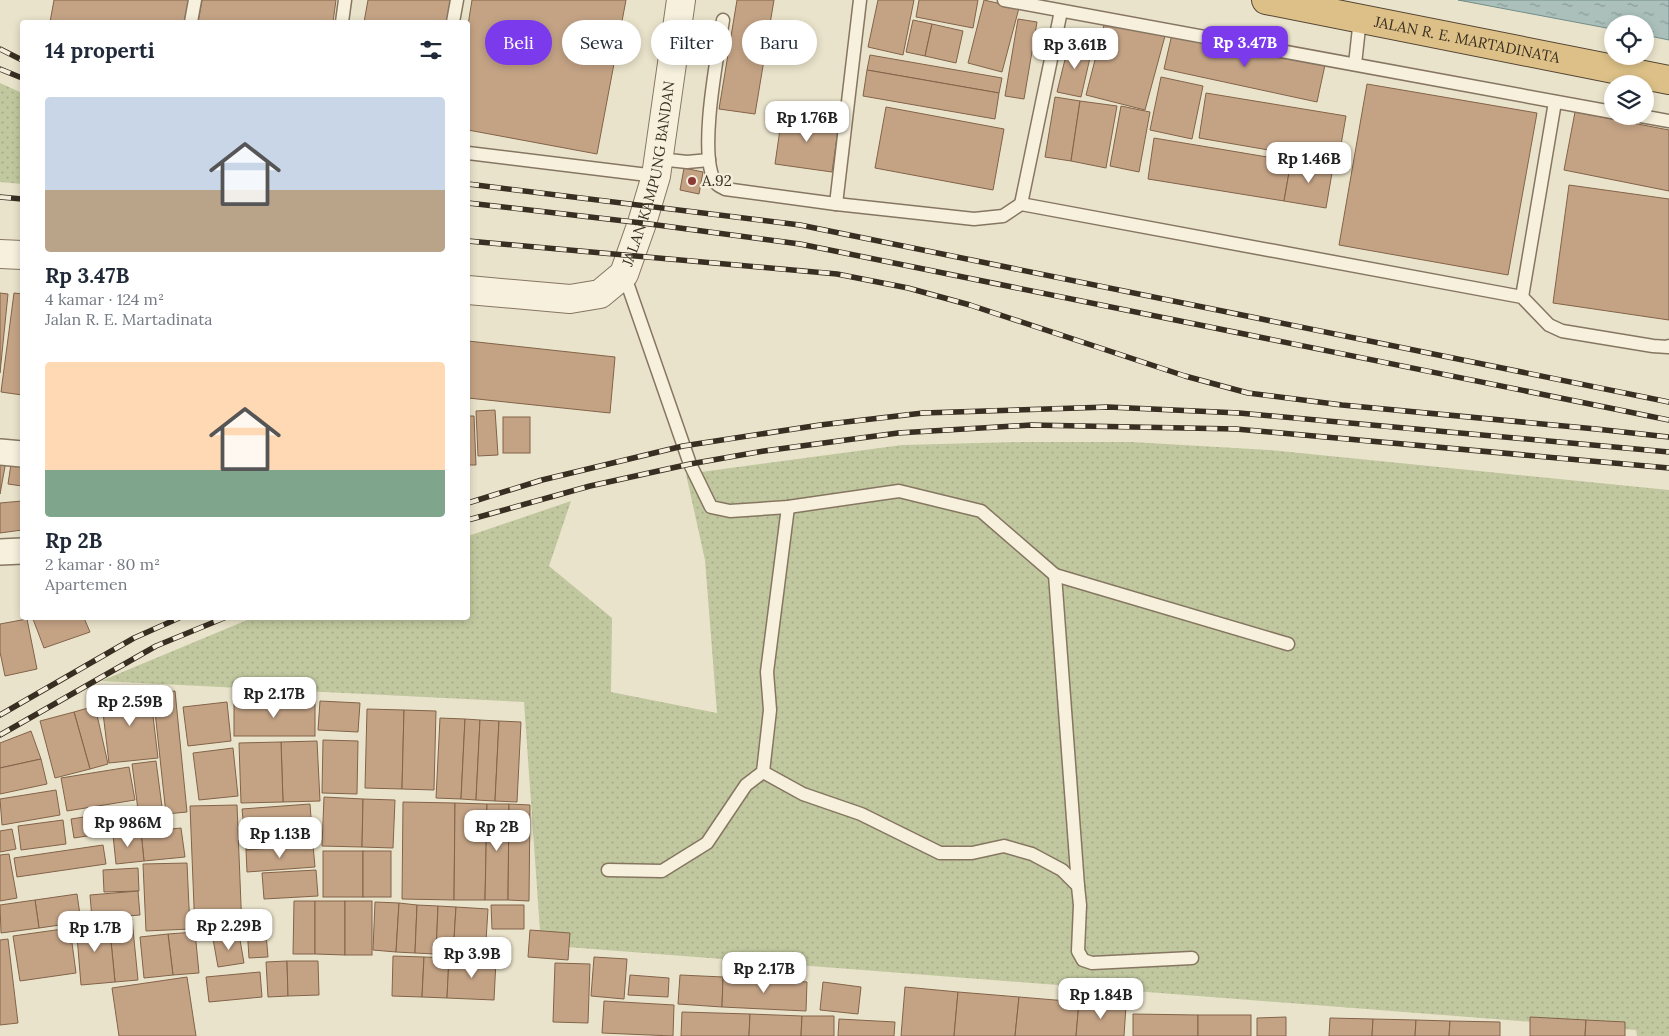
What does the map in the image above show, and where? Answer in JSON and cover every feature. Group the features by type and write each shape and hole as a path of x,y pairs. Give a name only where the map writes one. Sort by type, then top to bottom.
{"highway":[{"name":"JALAN R. E. MARTADINATA","path":"1266,0 1669,80"}],"street":[{"name":"JALAN KAMPUNG BANDAN","path":"470,290 570,299 600,294 624,274 640,231 657,168 681,0"},
{"path":"0,254 20,256"},
{"path":"0,452 20,454"},
{"path":"0,552 20,551"}],"lane":[{"path":"191,20 195,0"},
{"path":"342,20 346,0"},
{"path":"454,20 458,0"},
{"path":"836,204 860,0"},
{"path":"1004,0 1604,111"},
{"path":"1021,204 1061,11"},
{"path":"1355,64 1360,19"},
{"path":"717,65 708,129 709,160 715,182 725,189 836,204 974,219 1003,216 1021,204 1522,298 1549,325 1562,332 1653,346 1669,346"},
{"path":"1522,298 1555,102"},
{"path":"1654,118 1669,121"},
{"path":"470,153 657,168 709,160"},
{"path":"624,274 686,455 712,507 730,511 788,507 899,491 981,511 1055,575 1288,644"},
{"path":"608,870 662,871 707,843 746,785 763,772 770,710 767,672 788,507"},
{"path":"1055,575 1080,905 1078,951 1083,960 1092,963 1192,958"},
{"path":"763,772 803,794 861,814 940,852 972,853 1004,846 1032,854 1062,870 1078,886"}],"green space":[{"path":"0,83 20,92 20,184 0,182"},
{"path":"1132,442 1269,450 1669,490 1669,1036 1637,1036 1636,1030 541,945 524,702 101,681 247,620 470,620 470,535 571,501 549,566 612,618 611,692 717,713 705,560 686,474 902,445"}],"water":[{"path":"1458,0 1669,0 1669,40 1654,37 1654,15 1604,15 1604,27"}],"building":[{"path":"54,0 189,0 184,20 50,20"},
{"path":"202,0 336,0 333,20 198,20"},
{"path":"368,0 455,0 450,20 364,20"},
{"path":"472,0 626,0 622,20 562,20 562,65 614,65 597,154 470,130 470,20"},
{"path":"737,0 774,0 771,20 742,20 742,65 763,65 755,114 719,109 726,65 732,65 732,30"},
{"path":"878,0 914,0 903,55 868,47"},
{"path":"919,0 978,0 973,28 916,17"},
{"path":"984,0 1019,8 1002,72 968,63"},
{"path":"1018,19 1037,22 1024,99 1005,96"},
{"path":"913,20 932,24 925,56 906,52"},
{"path":"1105,21 1165,36 1145,110 1086,95"},
{"path":"932,24 963,31 956,63 925,56"},
{"path":"1172,34 1325,65 1317,102 1164,69"},
{"path":"1069,43 1092,49 1081,97 1057,92"},
{"path":"870,55 1002,78 999,93 867,70"},
{"path":"867,70 999,93 995,119 863,96"},
{"path":"1161,77 1203,86 1192,139 1150,130"},
{"path":"1367,84 1537,113 1508,275 1339,245"},
{"path":"1206,93 1346,116 1338,162 1199,138"},
{"path":"1055,97 1080,101 1071,161 1045,157"},
{"path":"1080,101 1117,106 1106,168 1071,161"},
{"path":"1121,106 1150,112 1139,172 1110,166"},
{"path":"886,107 1004,129 993,190 875,168"},
{"path":"1575,112 1604,118 1604,125 1643,125 1669,130 1669,191 1564,170"},
{"path":"782,115 839,123 832,172 775,164"},
{"path":"1154,138 1291,161 1284,201 1148,179"},
{"path":"1291,161 1333,167 1326,208 1284,201"},
{"name":"A.92","path":"684,168 703,172 699,194 680,190"},
{"path":"1569,185 1669,199 1669,320 1553,303"},
{"path":"0,293 8,294 0,373"},
{"path":"14,293 20,294 20,395 1,392"},
{"path":"470,341 615,357 610,413 470,398"},
{"path":"495,410 498,455 478,456 476,411"},
{"path":"470,416 474,416 476,465 470,465"},
{"path":"503,417 530,417 530,453 503,453"},
{"path":"0,460 6,461 0,494"},
{"path":"11,464 20,465 20,486 8,484"},
{"path":"20,501 20,530 0,533 0,503"},
{"path":"27,620 37,669 5,676 0,652 0,624"},
{"path":"33,620 85,620 90,632 44,648"},
{"path":"150,691 158,758 109,763 101,696"},
{"path":"175,691 187,812 166,814 153,693"},
{"path":"320,701 360,703 358,732 318,730"},
{"path":"227,702 231,741 188,746 183,707"},
{"path":"234,702 315,702 315,736 234,736"},
{"path":"95,706 108,764 90,769 74,712"},
{"path":"367,709 404,710 402,789 365,788"},
{"path":"404,710 436,711 434,790 402,789"},
{"path":"74,712 90,769 55,778 40,721"},
{"path":"440,718 465,719 461,799 436,798"},
{"path":"465,719 480,720 476,800 461,799"},
{"path":"480,720 499,721 495,801 476,800"},
{"path":"499,721 521,722 517,802 495,801"},
{"path":"31,731 41,759 0,768 0,743"},
{"path":"323,740 358,741 357,794 322,793"},
{"path":"317,741 320,801 283,802 281,742"},
{"path":"281,742 283,802 241,803 239,743"},
{"path":"233,748 238,796 199,800 193,753"},
{"path":"41,759 47,784 0,794 0,768"},
{"path":"156,761 164,822 140,825 132,764"},
{"path":"129,767 135,800 67,811 61,778"},
{"path":"56,790 60,815 2,825 0,799"},
{"path":"324,797 363,799 362,847 322,846"},
{"path":"363,799 395,800 393,848 362,847"},
{"path":"403,802 455,803 454,900 402,899"},
{"path":"455,803 487,804 485,900 454,900"},
{"path":"310,804 313,845 246,850 242,809"},
{"path":"487,804 509,804 508,900 485,900"},
{"path":"509,804 530,805 529,901 508,900"},
{"path":"237,805 242,930 195,932 190,806"},
{"path":"134,809 137,828 74,838 71,819"},
{"path":"63,820 66,844 21,850 18,826"},
{"path":"181,828 185,857 144,861 141,832"},
{"path":"12,829 16,849 0,852 0,831"},
{"path":"141,832 144,861 116,864 113,835"},
{"path":"103,845 106,864 17,877 14,858"},
{"path":"313,845 315,867 247,872 246,850"},
{"path":"323,851 363,851 363,897 323,897"},
{"path":"363,851 391,851 391,897 363,897"},
{"path":"9,854 17,898 0,901 0,855"},
{"path":"187,863 190,929 146,931 143,864"},
{"path":"138,868 139,891 104,892 103,870"},
{"path":"316,870 318,896 264,899 262,873"},
{"path":"138,891 140,915 92,919 90,895"},
{"path":"77,894 81,922 39,928 35,900"},
{"path":"35,900 39,928 1,933 0,905"},
{"path":"294,901 315,901 315,954 293,954"},
{"path":"315,901 345,901 345,955 315,954"},
{"path":"345,901 372,901 372,955 345,955"},
{"path":"375,902 399,903 396,952 373,950"},
{"path":"399,903 417,905 415,953 396,952"},
{"path":"417,905 438,906 436,954 415,953"},
{"path":"491,905 524,905 524,929 492,929"},
{"path":"438,906 456,907 453,955 436,954"},
{"path":"456,907 488,909 485,957 453,955"},
{"path":"264,910 268,957 249,958 246,911"},
{"path":"132,919 138,980 115,982 109,921"},
{"path":"109,921 115,982 81,985 76,924"},
{"path":"70,928 76,973 20,981 13,936"},
{"path":"530,930 570,933 568,960 528,957"},
{"path":"195,932 199,973 173,975 168,934"},
{"path":"168,934 173,975 144,978 140,937"},
{"path":"239,934 244,963 218,967 213,939"},
{"path":"8,939 18,1023 0,1025 0,940"},
{"path":"393,956 424,957 422,997 392,996"},
{"path":"424,957 449,958 447,998 422,997"},
{"path":"594,957 627,959 624,999 591,996"},
{"path":"449,958 496,960 494,1000 447,998"},
{"path":"287,961 288,996 268,997 266,962"},
{"path":"287,961 318,961 319,995 288,996"},
{"path":"555,963 590,964 588,1023 553,1022"},
{"path":"260,972 262,997 209,1002 206,977"},
{"path":"630,975 669,978 668,997 628,995"},
{"path":"680,975 723,977 722,1007 678,1004"},
{"path":"187,977 196,1036 119,1036 112,988"},
{"path":"723,977 807,982 806,1011 722,1007"},
{"path":"823,982 861,987 858,1014 820,1010"},
{"path":"905,987 958,992 954,1036 901,1036"},
{"path":"958,992 1019,997 1015,1036 954,1036"},
{"path":"1019,997 1079,1002 1076,1036 1015,1036"},
{"path":"604,1001 674,1005 673,1036 602,1033"},
{"path":"1079,1002 1126,1006 1124,1036 1076,1036"},
{"path":"682,1012 750,1014 749,1036 681,1036"},
{"path":"750,1014 802,1016 801,1036 749,1036"},
{"path":"1133,1014 1198,1015 1198,1036 1133,1036"},
{"path":"1198,1015 1251,1015 1251,1036 1198,1036"},
{"path":"802,1016 834,1016 834,1036 801,1036"},
{"path":"1286,1017 1286,1036 1257,1036 1257,1018"},
{"path":"1530,1017 1586,1020 1585,1036 1530,1036"},
{"path":"1330,1018 1373,1019 1372,1036 1329,1036"},
{"path":"839,1019 895,1022 894,1036 838,1036"},
{"path":"1373,1019 1416,1020 1415,1036 1372,1036"},
{"path":"1416,1020 1450,1021 1449,1036 1415,1036"},
{"path":"1586,1020 1625,1022 1625,1036 1585,1036"},
{"path":"1450,1021 1500,1022 1500,1036 1449,1036"}],"railway":[{"path":"0,49 20,59"},
{"path":"0,69 20,77"},
{"path":"470,184 800,225 1669,402"},
{"path":"0,197 20,199"},
{"path":"470,203 800,244 1669,420"},
{"path":"470,241 837,274 908,288 970,305 1185,376 1248,393 1342,405 1669,437"},
{"path":"470,502 542,480 683,446 820,425 923,413 1108,407 1239,413 1669,452"},
{"path":"470,519 590,486 690,464 764,451 898,433 1031,425 1236,429 1669,468"},
{"path":"0,715 134,638 174,620"},
{"path":"0,735 156,646 219,620"}],"place":[{"name":"A.92","path":"692,181"}]}
